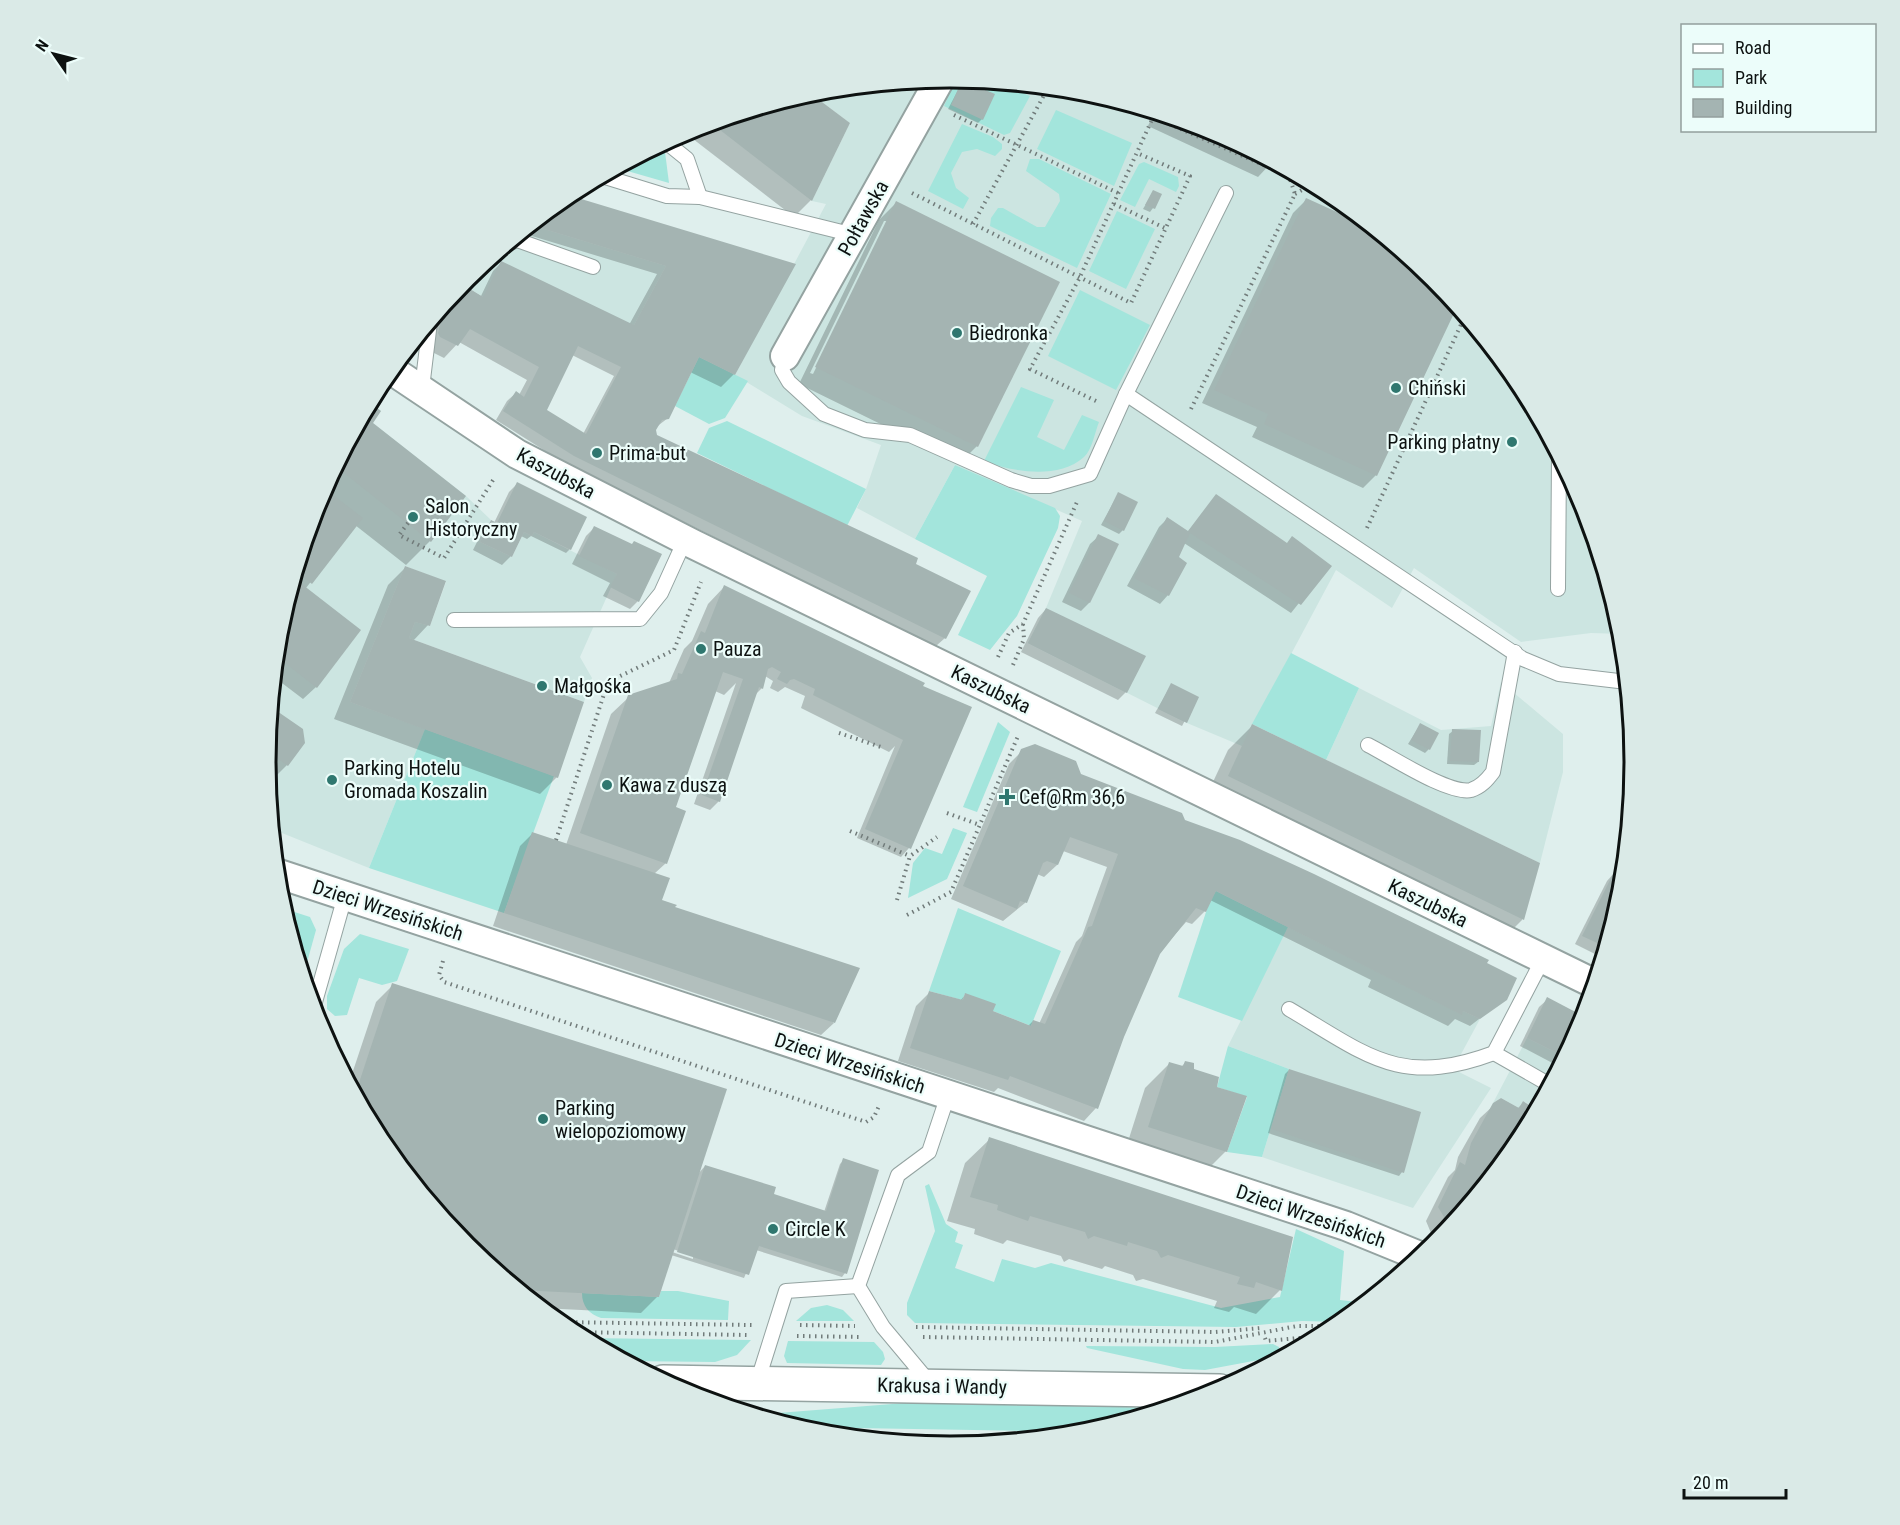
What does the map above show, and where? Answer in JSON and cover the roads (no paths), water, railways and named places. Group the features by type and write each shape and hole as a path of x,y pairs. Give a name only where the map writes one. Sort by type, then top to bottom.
{"street":[{"name":"Połtawska","path":"785,356 934,91"},
{"name":"Kaszubska","path":"411,381 517,454 685,540 1587,981"},
{"name":"Dzieci Wrzesińskich","path":"286,876 1346,1226 1412,1253"},
{"name":"Krakusa i Wandy","path":"686,1382 1194,1391"}],"lane":[{"path":"674,148 687,159 700,196"},
{"path":"613,179 667,196 700,196 854,235"},
{"path":"785,356 782,370 789,382 807,399 824,414 865,430 910,435 1011,480 1031,486 1049,486 1090,474 1126,394 1226,193"},
{"path":"523,242 593,267"},
{"path":"411,381 424,341"},
{"path":"1126,394 1523,659 1559,674 1619,681"},
{"path":"1558,589 1559,475"},
{"path":"454,620 640,619 661,593 685,540"},
{"path":"1368,745 1451,788 1470,790 1483,784 1493,772 1515,652"},
{"path":"317,994 345,896"},
{"path":"1289,1009 1368,1055 1401,1066 1431,1069 1468,1062 1494,1053 1543,959"},
{"path":"1494,1053 1544,1081"},
{"path":"858,1286 898,1175 929,1152 948,1095"},
{"path":"757,1383 786,1291 858,1286"},
{"path":"858,1286 883,1327 933,1386"}],"place":[{"name":"Biedronka","path":"957,333"},
{"name":"Chiński","path":"1396,388"},
{"name":"Parking płatny","path":"1512,442"},
{"name":"Prima-but","path":"597,453"},
{"name":"Salon Historyczny","path":"413,517"},
{"name":"Pauza","path":"701,649"},
{"name":"Małgośka","path":"542,686"},
{"name":"Parking Hotelu Gromada Koszalin","path":"332,780"},
{"name":"Kawa z duszą","path":"607,785"},
{"name":"Cef@Rm 36,6","path":"1007,797"},
{"name":"Parking wielopoziomowy","path":"543,1119"},
{"name":"Circle K","path":"773,1229"}]}
